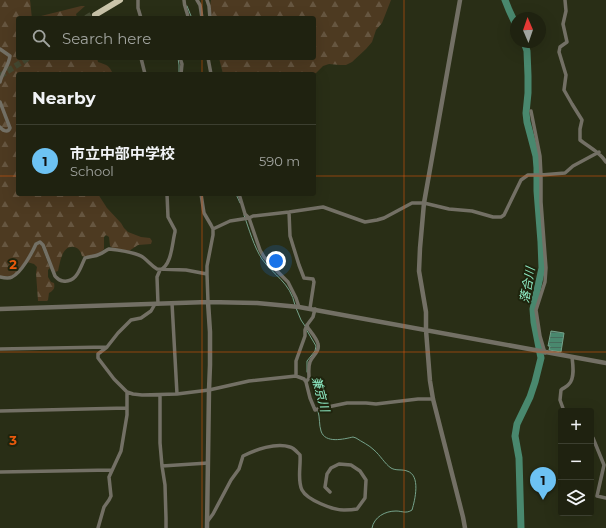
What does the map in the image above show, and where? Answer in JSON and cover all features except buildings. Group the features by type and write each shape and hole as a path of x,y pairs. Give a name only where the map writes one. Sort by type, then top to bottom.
{"highway":[{"path":"116,0 95,14 120,0"}],"street":[{"path":"138,0 138,8 141,16"},
{"path":"184,0 184,5 188,16"},
{"path":"197,0 200,5 202,16"},
{"path":"206,0 209,6 210,16"},
{"path":"460,0 424,203 419,271 426,312 430,381 433,400 465,528"},
{"path":"564,0 566,10 563,24 567,42 560,47 559,52 566,75 564,90 582,120 579,135 580,140 599,152 606,162"},
{"path":"0,48 10,56 9,62 0,82"},
{"path":"142,60 145,72"},
{"path":"181,60 181,72"},
{"path":"208,60 211,72"},
{"path":"0,102 10,128 9,130 4,131 0,127"},
{"path":"531,111 540,156 541,202 546,268 545,282 536,310 544,353"},
{"path":"213,230 230,221 252,216 323,207 365,222 384,218 412,203 424,203 448,209 472,211 493,217 501,216 504,215 521,180 528,175 541,176 565,172 572,166 599,152"},
{"path":"167,196 168,217 175,232 169,262 160,270 157,277 156,304 151,311 141,318 131,320 107,347 98,354 98,358 114,379 127,392 142,395 177,394 209,390 249,381 296,376 307,380"},
{"path":"201,196 204,213 213,230 207,266 210,339 207,528"},
{"path":"240,196 245,214 248,218 260,250 264,257 288,282 296,298 297,306"},
{"path":"289,212 290,236 299,266 304,278 313,279 314,282 313,317 306,327 305,336 296,361 296,376"},
{"path":"0,277 12,277 18,273 31,255 36,244 40,242 43,245 55,276 58,280 62,281 70,281 73,279 85,258 100,254 109,249 139,255 153,267 160,270 186,270 207,274"},
{"path":"0,309 208,302 257,303 297,306 606,364"},
{"path":"172,303 177,394"},
{"path":"306,327 318,344 317,352 309,364 307,380 314,410 347,404 376,404 418,399 433,400"},
{"path":"0,349 107,347"},
{"path":"563,408 560,400 561,390 570,384 572,379 572,357"},
{"path":"98,528 104,507 111,496 109,477 121,451 127,415 127,392"},
{"path":"160,395 160,443 166,528"},
{"path":"0,411 127,408"},
{"path":"594,440 604,465 597,496 606,498"},
{"path":"207,522 239,469 243,456 257,450 279,446 288,446 292,448 300,455 300,478 302,490 306,495 325,506 343,510 357,509 364,498 366,480 360,471 351,465 339,464 331,468 327,474 325,487 330,492"},
{"path":"162,466 208,463"},
{"path":"0,472 112,470"}],"green space":[{"path":"0,0 30,0 32,16 16,16 16,60 98,60 98,62 107,66 112,72 16,72 16,196 99,196 107,208 128,232 141,237 150,238 152,241 151,244 138,245 129,251 112,248 110,246 109,237 106,235 104,237 104,249 100,253 85,257 82,256 80,250 74,247 67,249 62,255 58,271 55,272 44,245 39,241 35,243 26,260 16,273 10,276 0,276"},
{"path":"211,0 391,0 382,23 376,30 372,42 366,49 352,62 346,65 329,64 323,66 316,73 222,72 220,60 316,60 316,16 210,16"},
{"path":"85,6 76,14 76,16 41,16"},
{"path":"37,244 41,245 50,268 48,270 48,277 51,282 54,283 54,289 49,293 47,301 38,301 37,267 34,264 27,262 33,254"}],"shaded area":[{"path":"551,331 564,333 561,352 549,350 550,346 548,346"}],"waterway":[{"name":"落合川","path":"505,0 510,12"},
{"name":"兼京川","path":"187,6 191,16"},
{"name":"落合川","path":"521,528 519,458 515,436 517,424 530,397 541,358 533,309 542,268 536,156 526,113 528,93 526,48"},
{"name":"兼京川","path":"178,60 179,72"},
{"name":"兼京川","path":"237,196 240,203"},
{"name":"兼京川","path":"244,215 259,254 286,285 293,297 295,305"},
{"name":"兼京川","path":"296,308 305,326"},
{"name":"兼京川","path":"306,329 316,346 315,351 307,361 307,372"},
{"name":"兼京川","path":"318,411 321,431 326,438 335,440 353,437 356,438 372,448 391,468 407,471 414,477 416,488 412,510 408,512 392,511 384,513 375,521 372,528"}],"tunnel":[{"path":"89,16 94,13"},
{"path":"0,76 25,60"}],"place":[{"name":"市立中部中学校","path":"543,500"}]}
